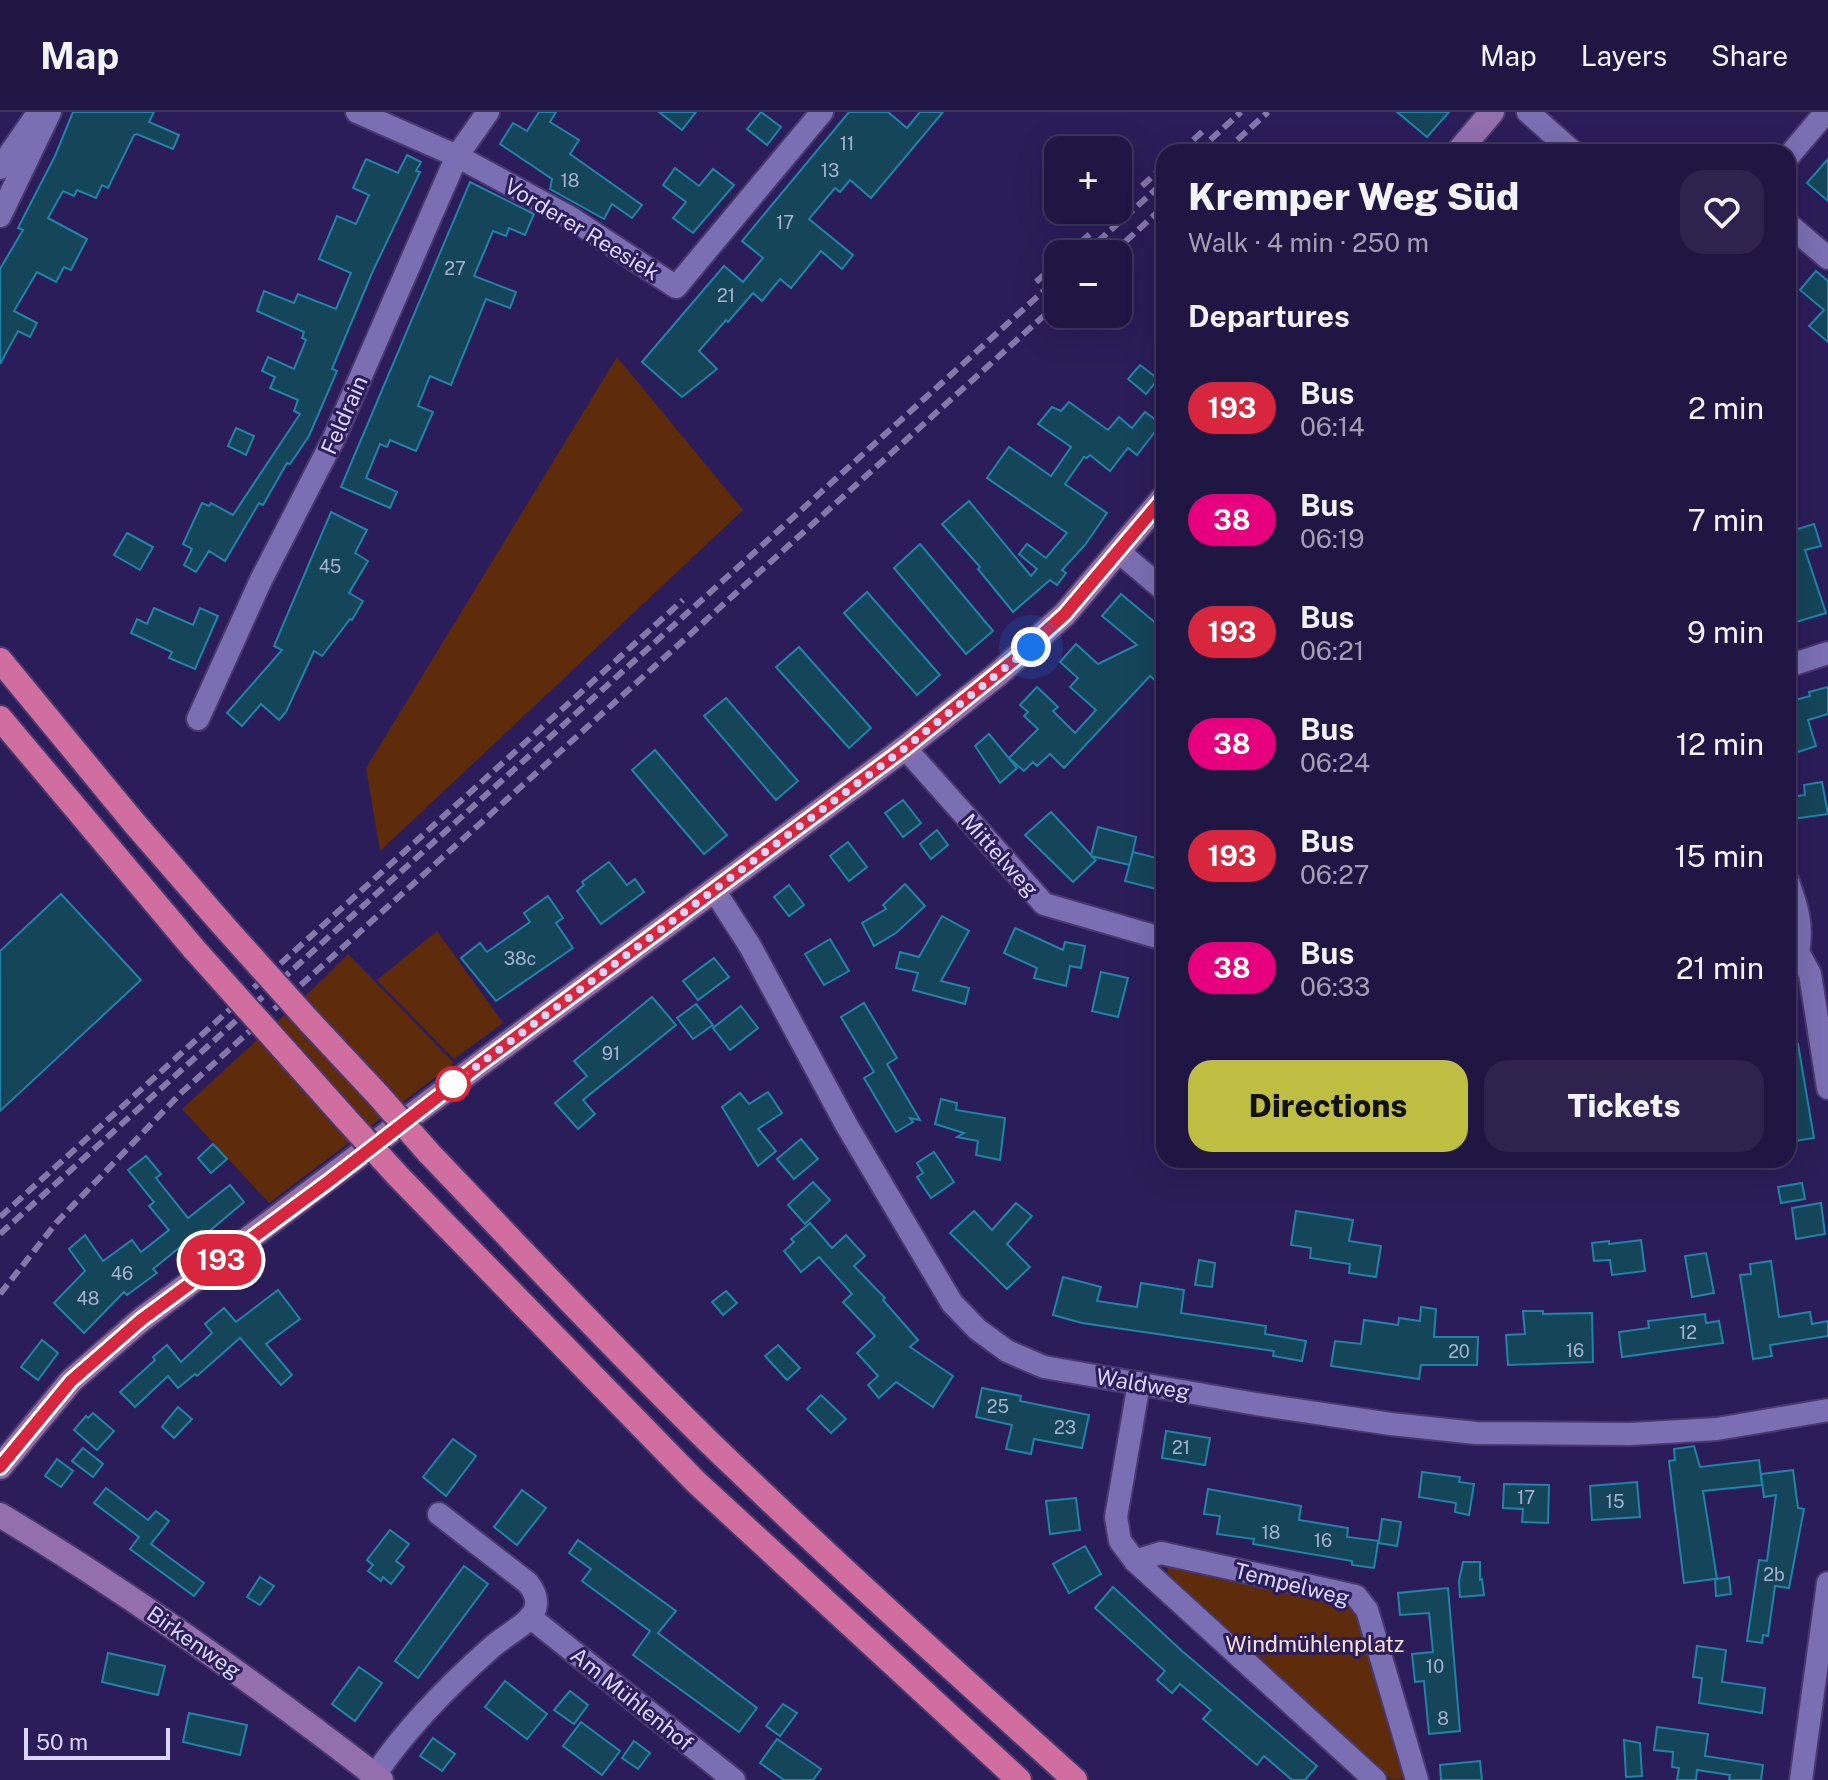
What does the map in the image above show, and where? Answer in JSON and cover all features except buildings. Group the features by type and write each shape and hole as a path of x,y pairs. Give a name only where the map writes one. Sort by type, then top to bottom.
{"highway":[{"path":"0,660 222,924 428,1152 583,1316 831,1559 1075,1780"},
{"path":"0,718 194,949 398,1176 696,1482 1019,1780"}],"street":[{"path":"0,168 39,112"},
{"path":"0,216 50,112"},
{"path":"357,112 457,156"},
{"name":"Feldrain","path":"198,719 261,580 334,438 457,156 488,112"},
{"name":"Vorderer Reesiek","path":"457,156 571,218 676,287 822,112"},
{"path":"1465,144 1492,112"},
{"path":"1528,112 1564,144"},
{"path":"1796,148 1826,112"},
{"path":"1796,231 1828,258"},
{"path":"0,1467 71,1381 130,1330 905,748 1047,633 1156,506"},
{"path":"1118,551 1156,583"},
{"path":"1796,663 1828,653"},
{"name":"Mittelweg","path":"905,748 1044,904 1156,937"},
{"name":"Waldweg","path":"714,890 750,946 847,1126 952,1303 977,1329 1007,1351 1044,1367 1256,1404 1476,1433 1630,1434 1717,1429 1828,1410"},
{"path":"1796,905 1802,934 1796,949"},
{"path":"1796,959 1810,974 1828,1088"},
{"path":"1139,1383 1116,1517 1120,1541 1135,1561 1375,1780"},
{"path":"378,1778 394,1747 431,1706 490,1648 534,1613 536,1599 528,1583 439,1514"},
{"name":"Birkenweg","path":"0,1515 90,1570 219,1658 378,1778"},
{"name":"Tempelweg","path":"1135,1561 1161,1553 1356,1596 1367,1610 1417,1780"},
{"path":"1801,1780 1828,1583"},
{"name":"Am Mühlenhof","path":"530,1617 734,1780"}],"green space":[{"path":"617,357 743,510 380,851 366,768"},
{"path":"437,931 503,1023 454,1059 377,980"},
{"path":"348,954 454,1063 269,1203 182,1109"},
{"name":"Windmühlenplatz","path":"1168,1565 1349,1601 1357,1610 1405,1778 1392,1780 1167,1578"}],"railway":[{"path":"1206,144 1241,112"},
{"path":"1233,144 1268,112"},
{"path":"1189,144 1203,131"},
{"path":"1142,186 1156,173"},
{"path":"1100,240 1156,189"},
{"path":"1127,240 1156,213"},
{"path":"1083,240 1091,233"},
{"path":"1036,282 1044,275"},
{"path":"0,1234 1044,291"},
{"path":"0,1294 57,1222 181,1093 1044,316"},
{"path":"0,1217 683,600"}],"bus line":[{"name":"193","path":"0,1467 71,1381 141,1320 905,748 1047,633 1156,506"}],"route":[{"path":"453,1084 905,748 1031,647"}]}
